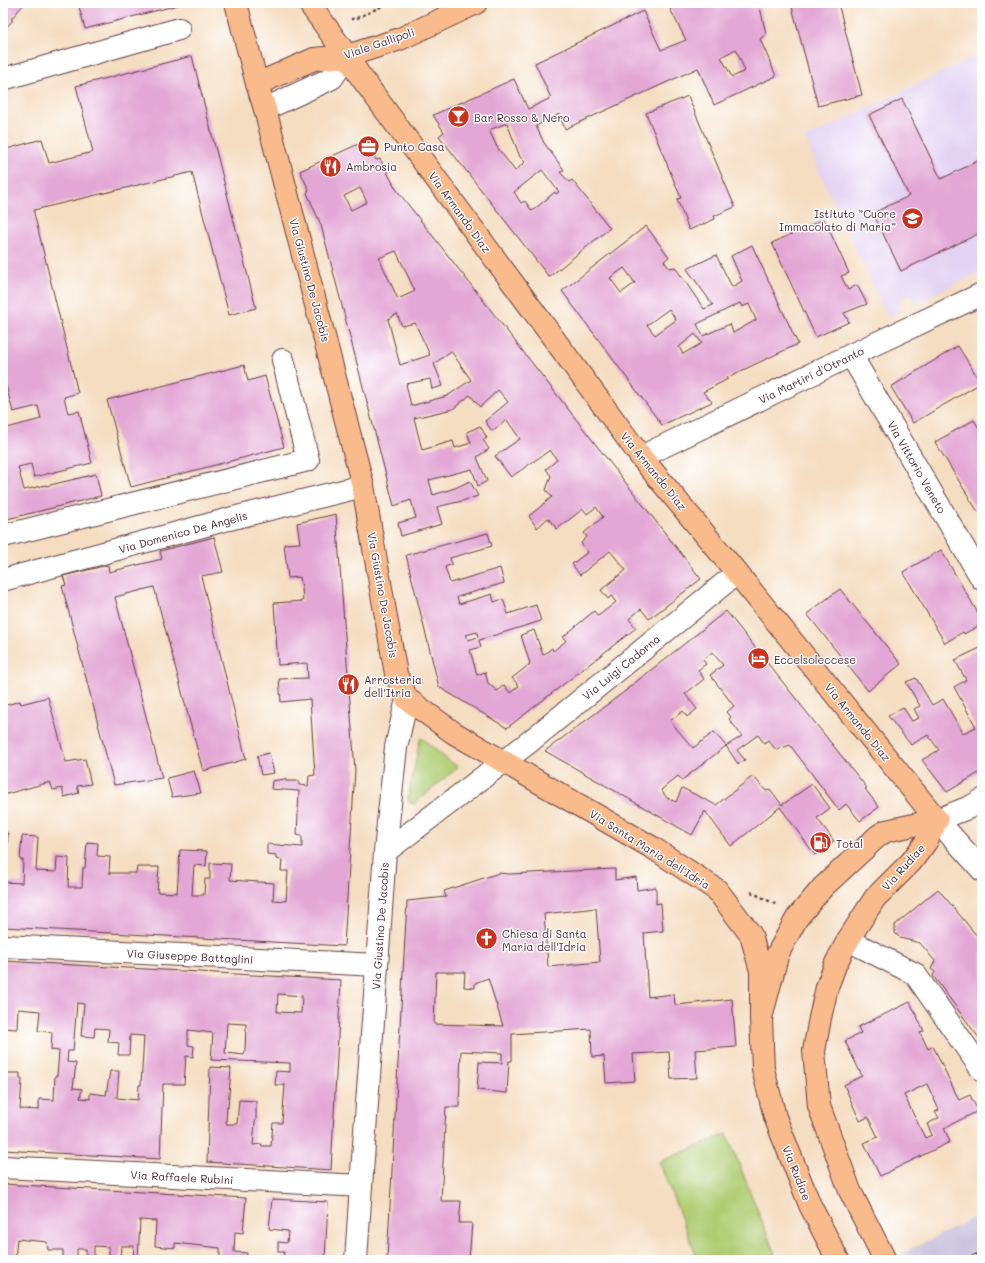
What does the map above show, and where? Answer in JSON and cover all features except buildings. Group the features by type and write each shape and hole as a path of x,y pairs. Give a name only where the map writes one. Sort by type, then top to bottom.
{"main road":[{"name":"Via Giustino De Jacobis","path":"236,3 363,486 396,674 407,699"},
{"name":"Via Armando Diaz","path":"309,3 358,74 641,457 738,573 937,820"},
{"name":"Viale Gallipoli","path":"257,84 314,59 347,56 400,38 476,3"},
{"name":"Via Santa Maria dell'Idria","path":"407,699 454,733 653,848 717,890 751,935 761,971 761,1018"},
{"name":"Via Rudiae","path":"885,1260 850,1191 819,1106 814,1052 827,987 836,963 848,940 875,898 911,862 926,842 937,820"},
{"name":"Via Rudiae","path":"838,1260 810,1205 775,1117 763,1069 761,1018 778,954 797,918 823,887 878,836 886,831 937,820"}],"street":[{"path":"3,79 179,28"},
{"path":"265,109 332,78 347,56"},
{"name":"Via Martiri d'Otranto","path":"641,457 851,355 982,294"},
{"name":"Via Vittorio Veneto","path":"851,355 982,578"},
{"path":"3,536 308,460 283,360"},
{"name":"Via Domenico De Angelis","path":"3,580 229,519 363,486"},
{"name":"Via Luigi Cadorna","path":"384,852 503,761 738,573"},
{"name":"Via Giustino De Jacobis","path":"356,1260 384,852 396,747 407,699"},
{"path":"937,820 970,807 982,800"},
{"name":"Via Armando Diaz","path":"937,820 982,870"},
{"path":"848,940 915,974 982,1070"},
{"name":"Via Giuseppe Battaglini","path":"3,946 377,965"},
{"name":"Via Raffaele Rubini","path":"3,1167 361,1186"}],"path":[{"path":"350,19 355,19 389,3"}],"shaded area":[{"name":"Istituto “Cuore Immacolato di Maria”","path":"982,53 982,271 915,304 910,295 898,301 899,311 888,317 817,167 805,138"},
{"path":"982,1214 982,1260 890,1260 909,1250"}],"green space":[{"path":"422,738 458,767 414,804 409,802 408,798 420,739"},
{"path":"727,1134 775,1254 761,1260 698,1260 659,1162"}],"railway":[{"path":"968,1260 982,1253"}],"place":[{"name":"Bar Rosso & Nero","path":"459,117"},
{"name":"Punto Casa","path":"368,146"},
{"name":"Ambrosia","path":"330,166"},
{"name":"Istituto “Cuore Immacolato di Maria”","path":"912,219"},
{"name":"Eccelsoleccese","path":"758,659"},
{"name":"Arrosteria dell'Itria","path":"349,685"},
{"name":"Total","path":"821,843"},
{"name":"Chiesa di Santa Maria dell'Idria","path":"486,939"}]}
